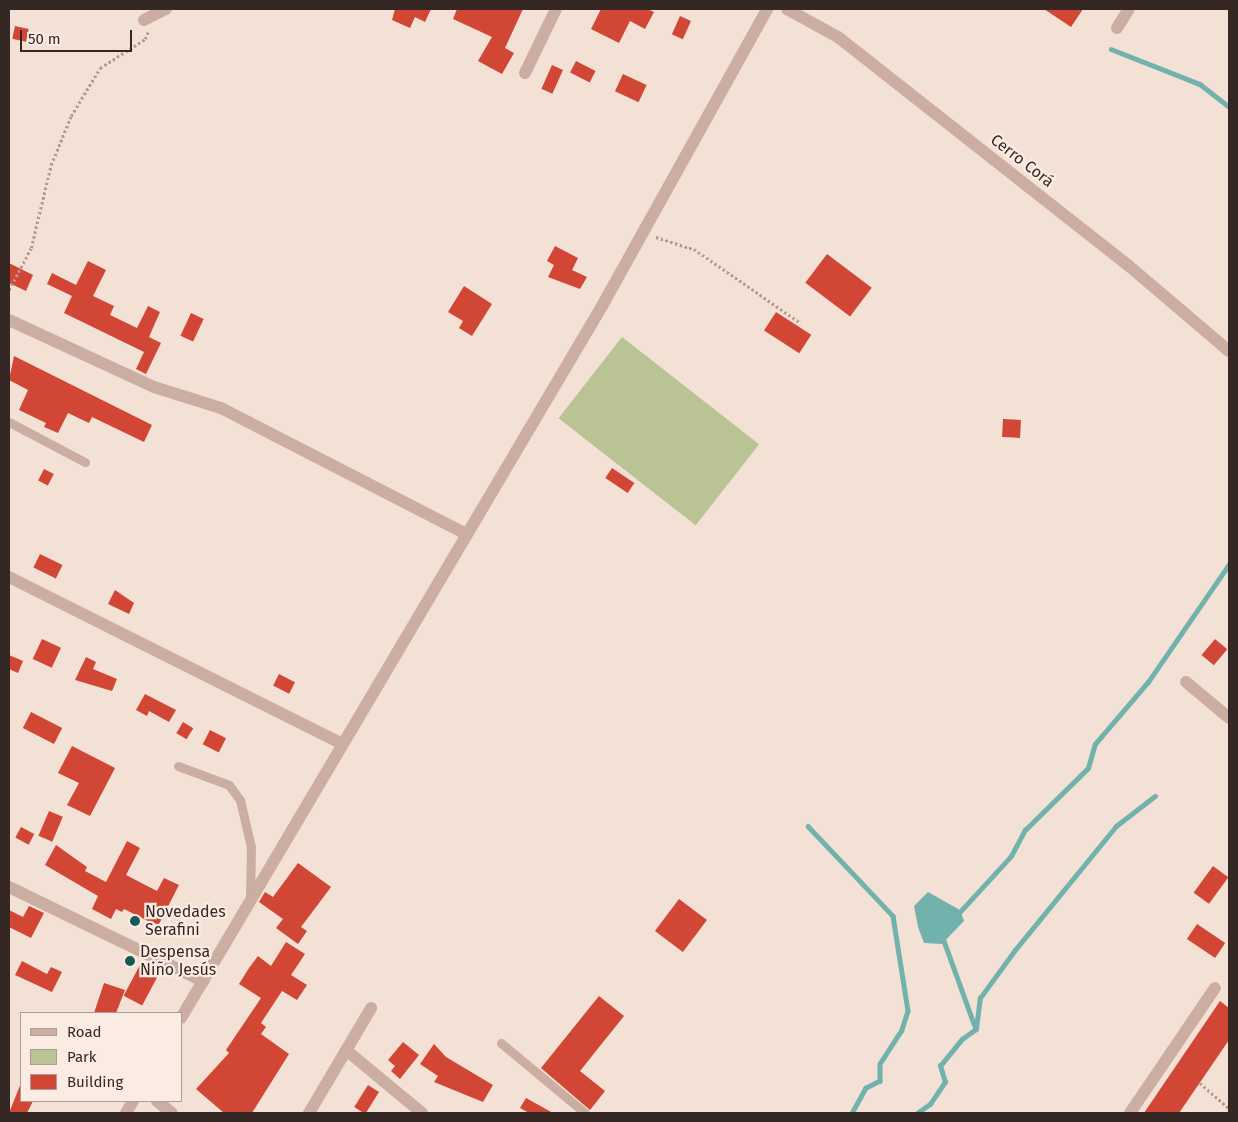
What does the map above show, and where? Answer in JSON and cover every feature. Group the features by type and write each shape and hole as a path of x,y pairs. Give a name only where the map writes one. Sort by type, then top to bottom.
{"street":[{"path":"144,20 166,9"},
{"path":"525,72 556,9"},
{"path":"182,1016 642,234 767,9"},
{"name":"Cerro Corá","path":"787,9 838,38 1129,266 1229,351"},
{"path":"1117,28 1129,9"},
{"path":"9,320 154,387 221,408 466,534"},
{"path":"9,577 341,743"},
{"path":"1186,682 1229,718"},
{"path":"9,887 203,981"},
{"path":"1130,1113 1214,988"},
{"path":"309,1113 371,1008"},
{"path":"346,1050 422,1113"},
{"path":"126,1113 132,1102"},
{"path":"158,1102 172,1113"}],"lane":[{"path":"9,422 85,462"},
{"path":"178,766 230,786 240,800 251,847 250,900"},
{"path":"501,1042 585,1113"}],"path":[{"path":"9,290 31,248 52,165 71,116 100,68 145,39 149,28 144,20"},
{"path":"642,234 694,249 801,323"},
{"path":"1200,1083 1229,1108"}],"green space":[{"path":"622,337 759,444 696,525 559,418"}],"water":[{"path":"928,892 960,910 964,921 942,944 924,943 918,927 914,906"}],"building":[{"path":"395,9 431,9 425,22 415,17 410,28 392,20"},
{"path":"457,9 523,9 505,48 514,53 502,74 478,61 492,37 453,19"},
{"path":"601,9 647,9 654,12 645,29 630,21 619,43 591,29"},
{"path":"1044,9 1083,9 1071,27"},
{"path":"680,16 691,21 683,39 672,34"},
{"path":"15,26 29,29 26,42 12,39"},
{"path":"576,61 596,71 590,83 570,73"},
{"path":"552,65 563,70 552,94 541,89"},
{"path":"623,74 647,85 639,102 615,91"},
{"path":"555,246 578,258 572,270 587,277 580,289 548,277 554,265 547,261"},
{"path":"827,254 872,288 850,316 805,283"},
{"path":"88,261 106,270 93,296 114,306 110,315 137,328 148,306 160,312 149,337 161,343 146,374 136,369 144,352 64,313 72,296 47,284 52,273 76,285"},
{"path":"9,263 33,275 26,291 9,283"},
{"path":"464,286 492,304 472,336 459,328 463,321 448,312"},
{"path":"776,312 811,335 799,353 764,330"},
{"path":"191,313 204,319 193,342 180,336"},
{"path":"14,356 152,425 144,442 92,417 89,423 68,413 58,433 44,427 46,423 19,410 28,390 9,380"},
{"path":"1003,419 1021,420 1020,438 1002,437"},
{"path":"612,468 634,483 628,493 605,478"},
{"path":"44,469 54,474 48,486 38,481"},
{"path":"40,554 62,565 56,578 33,567"},
{"path":"115,590 134,603 129,614 108,604"},
{"path":"42,639 61,648 52,668 33,659"},
{"path":"1215,639 1227,649 1214,665 1202,655"},
{"path":"9,655 23,661 18,673 9,669"},
{"path":"86,657 96,662 93,669 117,679 112,691 75,680"},
{"path":"279,674 295,682 289,694 273,686"},
{"path":"145,694 176,710 169,722 149,711 147,716 136,710"},
{"path":"31,712 62,728 54,744 23,728"},
{"path":"183,722 193,728 187,739 176,733"},
{"path":"210,730 226,738 219,752 203,744"},
{"path":"72,746 115,768 90,816 67,805 79,783 58,773"},
{"path":"49,811 63,817 52,842 38,836"},
{"path":"21,827 34,834 29,845 15,838"},
{"path":"127,841 140,848 126,875 157,891 164,878 179,885 158,926 124,909 122,912 116,909 111,919 92,909 98,896 45,865 56,845 87,867 85,871 106,882"},
{"path":"298,863 331,887 301,927 307,931 298,944 276,928 283,919 259,902 265,892 273,897"},
{"path":"1213,866 1228,877 1209,904 1194,893"},
{"path":"679,899 707,920 683,952 655,931"},
{"path":"29,906 44,913 31,938 9,927 9,910 23,917"},
{"path":"1197,924 1225,943 1215,958 1187,939"},
{"path":"286,942 305,954 291,975 307,985 297,1000 282,991 261,1023 266,1027 261,1034 289,1054 252,1113 224,1113 196,1089 229,1053 226,1050 261,998 239,984 258,956 271,966"},
{"path":"22,961 47,974 51,967 62,972 52,992 15,975"},
{"path":"141,963 160,973 142,1006 124,996"},
{"path":"104,983 125,990 116,1012 94,1012"},
{"path":"599,996 624,1016 580,1071 605,1091 590,1110 541,1068"},
{"path":"1220,1001 1229,1008 1229,1040 1179,1113 1144,1113"},
{"path":"403,1042 419,1055 400,1079 391,1071 395,1066 388,1060"},
{"path":"434,1044 446,1057 493,1085 483,1102 434,1082 438,1076 420,1064"},
{"path":"368,1085 379,1092 366,1113 354,1107"},
{"path":"20,1086 20,1102 32,1102 27,1113 9,1113"},
{"path":"526,1098 553,1113 529,1113 520,1108"}],"waterway":[{"path":"1111,49 1200,84 1229,107"},
{"path":"957,915 1011,856 1025,830 1088,768 1095,744 1148,682 1229,564"},
{"path":"917,1113 930,1104 945,1082 940,1066 962,1039 976,1029 980,998 1015,950 1116,826 1155,796"},
{"path":"808,826 893,916 908,1011 902,1030 880,1064 880,1081 866,1088 852,1113"},
{"path":"943,938 976,1029"}],"place":[{"name":"Novedades Serafini","path":"135,921"},
{"name":"Despensa Niño Jesús","path":"130,961"}]}
